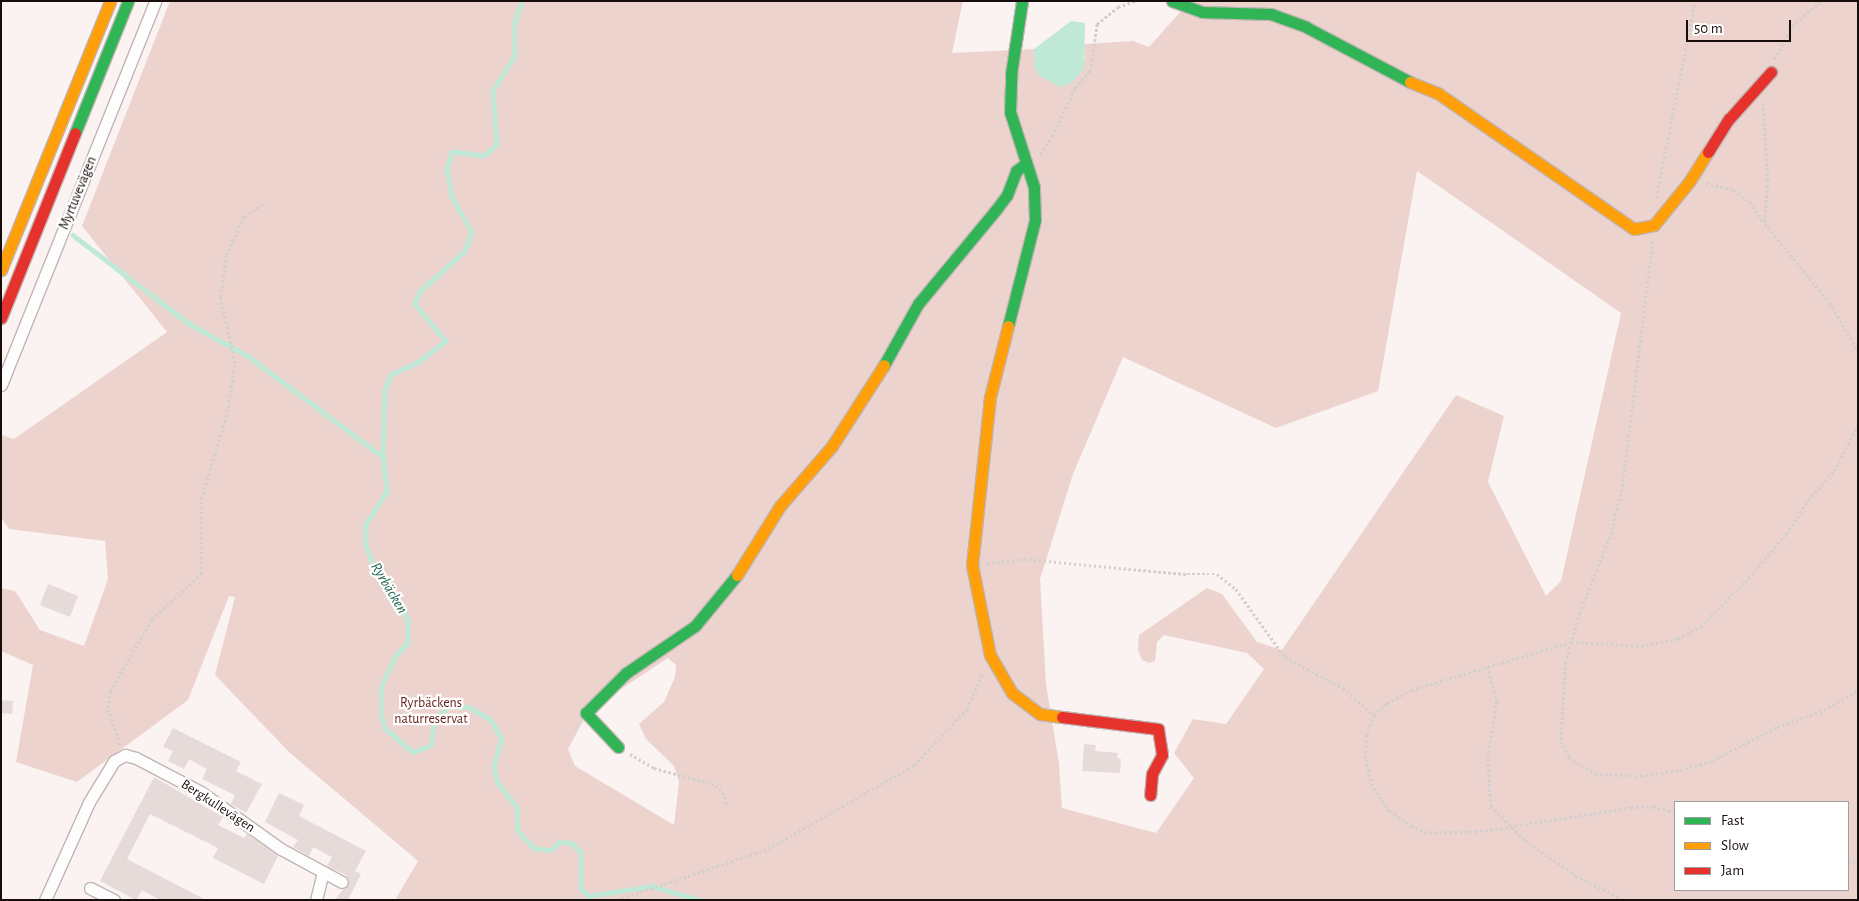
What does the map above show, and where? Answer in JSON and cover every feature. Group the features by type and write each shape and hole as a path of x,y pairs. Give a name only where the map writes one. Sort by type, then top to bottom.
{"main road":[{"path":"1,270 110,1"},
{"path":"1,318 128,1"},
{"path":"1022,1 1011,74 1010,112 1026,169 1034,187 1035,220 990,397 972,565 990,655 1012,693 1040,714 1158,728 1162,740 1162,755 1152,774 1150,795"},
{"path":"1172,1 1202,12 1271,14 1306,27 1389,74 1439,94 1634,229 1654,225 1689,182 1729,119 1771,72"},
{"path":"618,747 586,713 626,673 695,626 728,590 780,506 842,431 876,378 918,304 996,211 1007,195 1016,171 1026,169"}],"street":[{"name":"Myrtuvevägen","path":"1,386 155,1"},
{"name":"Bergkullevägen","path":"125,755 136,758 201,792 281,849 342,882"},
{"path":"45,900 89,802 114,761 125,755"},
{"path":"316,900 323,882 323,872"},
{"path":"90,888 114,900"}],"path":[{"path":"1026,169 1052,136 1075,88 1090,70 1097,24 1118,7 1135,1"},
{"path":"1695,1 1658,179 1623,484 1612,532 1571,642 1566,662 1561,741 1569,757 1578,766 1603,776 1641,776 1680,770 1712,761 1777,727 1824,710 1858,690"},
{"path":"1771,72 1792,26 1820,1"},
{"path":"1765,95 1765,224"},
{"path":"1689,182 1734,190 1750,202 1765,224 1830,303 1858,351"},
{"path":"125,755 107,708 110,691 152,620 200,574 201,498 226,417 235,363 220,297 226,255 244,217 265,203"},
{"path":"1674,813 1654,807 1631,808 1477,832 1427,832 1412,827 1389,812 1372,786 1365,758 1366,736 1374,715 1387,703 1411,690 1571,642 1641,646 1678,639 1700,627 1746,582 1786,534 1808,500 1834,471 1858,425"},
{"path":"972,565 1024,559 1187,574 1217,574 1236,589 1285,657 1343,688 1374,715"},
{"path":"616,900 667,885 768,849 914,765 967,709 990,655"},
{"path":"1488,666 1497,701 1488,759 1491,806 1512,827 1576,876 1624,900"},
{"path":"618,747 654,768 716,785 723,792 727,806"}],"green space":[{"name":"Ryrbäckens naturreservat","path":"170,1 963,1 952,53 1034,49 1034,66 1085,60 1084,44 1133,41 1149,47 1190,1 1858,1 1858,900 395,900 418,861 290,753 215,675 235,597 229,596 188,700 77,782 16,762 33,665 1,651 1,588 15,591 40,630 84,646 108,579 105,541 9,529 1,517 1,435 14,439 167,332 82,226","holes":["1417,171 1621,313 1561,581 1546,596 1488,482 1504,416 1456,395 1282,650 1257,642 1222,594 1207,588 1139,635 1138,650 1142,660 1149,663 1155,661 1157,642 1164,635 1247,653 1264,669 1226,724 1193,719 1174,753 1194,778 1156,833 1062,808 1059,764 1046,684 1040,579 1073,474 1123,357 1276,428 1378,391","668,658 676,665 675,677 664,702 639,724 646,739 674,766 679,782 674,825 575,766 568,749 589,710"]}],"shaded area":[{"path":"1071,21 1085,23 1084,69 1071,83 1060,87 1038,75 1034,66 1034,49"}],"building":[{"path":"48,584 78,596 70,617 40,605"},
{"path":"1,700 13,701 12,714 1,713"},
{"path":"173,728 241,762 236,771 262,784 246,813 231,804 235,795 202,779 207,769 189,759 184,769 168,761 173,751 163,747"},
{"path":"1084,744 1096,745 1095,751 1118,753 1117,758 1121,759 1120,773 1082,771"},
{"path":"154,777 223,817 218,825 244,838 247,834 278,856 264,884 213,858 218,848 150,814 127,859 206,900 160,900 142,890 136,900 100,881"},
{"path":"279,793 304,805 299,816 366,851 355,871 361,874 348,900 335,900 349,881 346,875 327,866 332,857 313,847 309,856 293,847 298,840 265,822"}],"waterway":[{"name":"Ryrbäcken","path":"522,1 515,22 515,56 493,91 497,145 484,156 452,152 447,169 452,197 472,232 465,251 420,292 415,304 446,341 419,362 391,375 385,389 383,457 387,492 366,524 366,546 375,569 408,619 408,643 395,657 381,689 381,713 385,728 413,752 431,745 434,720 449,706 469,707 490,719 502,738 494,766 498,783 517,807 518,831 534,848 551,850 559,842 572,843 581,852 581,889 589,896 651,886 700,900"},
{"path":"73,235 188,323 248,356 383,457"}],"traffic: fast":[{"path":"75,133 128,1"},
{"path":"1008,326 1035,220 1034,187 1010,112 1011,74 1022,1"},
{"path":"1172,1 1202,12 1271,14 1306,27 1410,82"},
{"path":"884,365 918,304 995,211 1007,195 1016,171 1024,165"},
{"path":"618,747 586,713 626,673 695,626 737,575"}],"traffic: slow":[{"path":"1,270 110,1"},
{"path":"1410,82 1439,94 1634,229 1654,225 1689,182 1708,152"},
{"path":"1008,326 990,397 972,565 990,655 1012,693 1040,714 1062,717"},
{"path":"737,575 780,506 832,446 884,365"}],"traffic: jam":[{"path":"1708,152 1729,119 1771,72"},
{"path":"1,318 75,133"},
{"path":"1062,717 1158,729 1162,755 1152,774 1150,795"}]}
